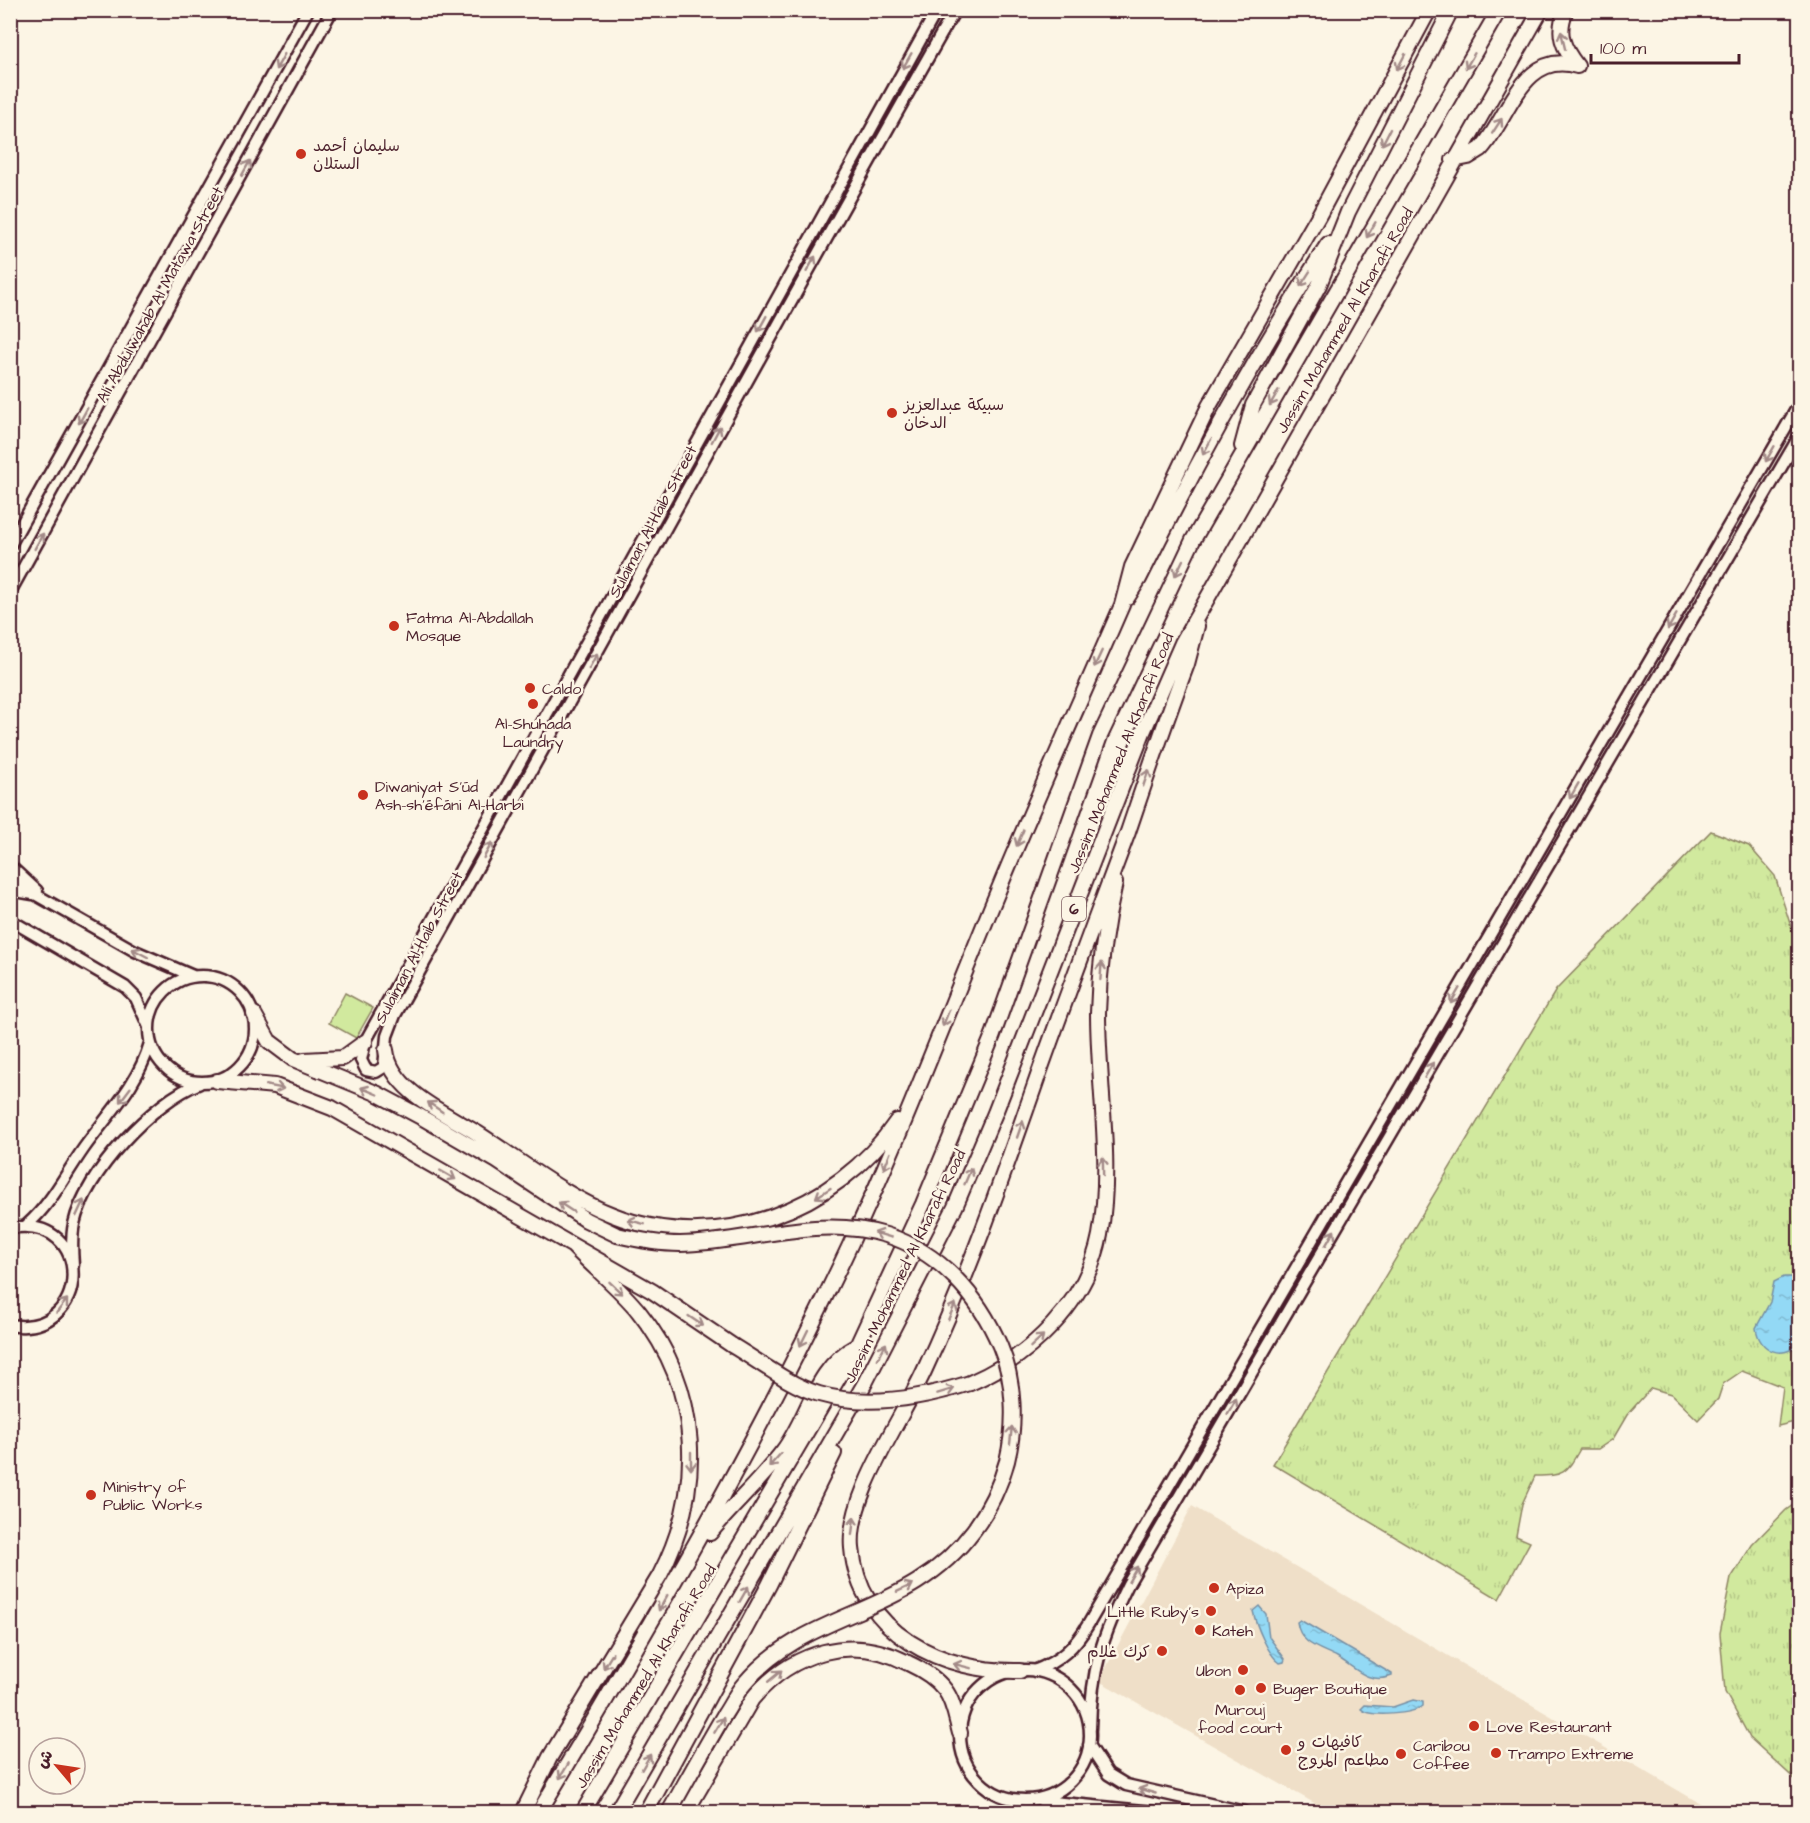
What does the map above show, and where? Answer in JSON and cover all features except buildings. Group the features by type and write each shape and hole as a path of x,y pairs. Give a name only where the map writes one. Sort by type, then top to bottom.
{"highway":[{"path":"539,1812 728,1489 804,1338 878,1183 1007,869 1122,605 1132,567 1209,406 1319,215 1429,10"},
{"path":"1122,605 1139,579 1209,442 1263,348 1348,212 1451,10"},
{"name":"Jassim Mohammed Al Kharafi Road","path":"583,1812 857,1346 923,1204 993,1035 1100,736 1193,540 1499,10"},
{"name":"Jassim Mohammed Al Kharafi Road","path":"616,1812 865,1383 955,1207 995,1113 1143,732 1182,643 1203,602 1453,160 1541,10"},
{"path":"1453,160 1468,157 1481,149 1534,71 1551,63 1577,66 1562,41 1560,30 1566,10"},
{"path":"1241,454 1246,421 1252,405 1319,285 1348,212"},
{"path":"1020,1671 993,1671 942,1660 896,1634 878,1616 864,1593 855,1570 851,1546 853,1521 859,1498 921,1380 968,1273 1127,833 1186,664 1203,602"},
{"path":"217,1081 275,1086 313,1099 652,1291 733,1346 817,1394 845,1400 934,1394 970,1383 1000,1370 1037,1342 1064,1312 1086,1275 1099,1237 1104,1198 1098,1012 1102,952 1127,833"},
{"path":"254,1014 269,1041 293,1059 376,1094 421,1117 496,1161 586,1220 617,1235 646,1242 680,1244 803,1228 841,1226 887,1236 910,1245 958,1280 979,1305 1002,1351 1012,1402 1009,1453 992,1502 965,1542 916,1583 818,1628 782,1649 751,1677 744,1684 716,1730 669,1812"},
{"path":"293,1059 343,1058 365,1042"},
{"path":"386,1050 389,1067 404,1084 581,1200 615,1216 651,1226 688,1230 725,1227 778,1214 827,1191 855,1169 880,1143 917,1088"},
{"path":"421,1117 502,1150"},
{"path":"523,1812 550,1757 660,1575 673,1550 689,1496 690,1440 687,1412 672,1368 656,1334 620,1291 574,1247"},
{"path":"680,1572 721,1520 783,1451 831,1366 842,1353 857,1346"},
{"path":"646,1812 817,1492 865,1383"},
{"path":"686,1812 752,1700 779,1672 811,1655 827,1650 863,1649 897,1657 913,1665 945,1689 960,1733"}],"street":[{"name":"Ali Abdulwahab Al Matawa Street","path":"10,545 308,10"},
{"name":"Ali Abdulwahab Al Matawa Street","path":"10,592 332,10"},
{"name":"Sulaiman Al-Haib Street","path":"937,10 365,1042 361,1060 363,1068 369,1072 379,1071 384,1067 387,1036 395,1015 582,682 752,369 955,10"},
{"path":"741,362 752,369"},
{"path":"1034,1671 1061,1658 1081,1636 1369,1146 1800,403"},
{"path":"1029,1800 1047,1797 1062,1788 1075,1776 1084,1761 1089,1744 1095,1666 1102,1639 1128,1584 1800,435"},
{"path":"10,866 40,896"},
{"path":"10,879 135,951 194,976"},
{"path":"10,890 40,896"},
{"path":"10,920 125,987 140,1005 149,1027"},
{"path":"10,927 63,950"},
{"path":"1467,974 1481,982"},
{"path":"194,976 209,976 224,980 237,988 248,1000 254,1014 256,1031 253,1048 245,1062 232,1074 217,1081 200,1083 183,1080 169,1072 157,1059 150,1043 149,1027 153,1009 162,994 176,982 194,976"},
{"path":"27,1225 50,1204 87,1143 128,1093 138,1077 150,1043"},
{"path":"14,1327 39,1324 52,1317 63,1307 71,1293 74,1222 100,1172 131,1134 162,1104 200,1083"},
{"path":"1369,1146 1380,1152"},
{"path":"10,1228 27,1225 51,1233 61,1242 73,1265"},
{"path":"1090,1729 1081,1702 1072,1690 1048,1674 1020,1671 997,1677 978,1690 963,1717 960,1733 964,1759 979,1781 1003,1797 1154,1812"},
{"path":"1089,1744 1108,1774 1126,1785 1245,1812"}],"shaded area":[{"path":"1192,1506 1715,1812 1330,1812 1099,1681"}],"green space":[{"path":"1711,831 1749,846 1775,876 1799,952 1799,1421 1778,1426 1783,1387 1742,1371 1723,1384 1718,1399 1698,1420 1671,1394 1651,1388 1627,1415 1613,1439 1598,1449 1580,1449 1563,1472 1535,1476 1522,1504 1516,1536 1530,1542 1499,1599 1273,1464 1556,990"},
{"path":"345,993 373,1008 356,1038 329,1023"},
{"path":"1799,1501 1799,1783 1750,1738 1725,1692 1720,1633 1731,1578 1752,1545 1786,1510"}],"water":[{"path":"1784,1277 1799,1277 1799,1343 1793,1348 1779,1352 1767,1348 1762,1343 1756,1328 1770,1302 1774,1282"},
{"path":"1259,1606 1266,1614 1269,1637 1285,1659 1284,1662 1280,1663 1276,1659 1263,1639 1253,1611"},
{"path":"1300,1620 1392,1676 1369,1677 1312,1645 1306,1641 1299,1630 1297,1622"},
{"path":"1413,1700 1423,1702 1423,1706 1392,1714 1366,1712 1361,1709 1365,1705 1393,1707"}],"place":[{"name":"سليمان أحمد الستلان","path":"301,154"},
{"name":"سبيكة عبدالعزيز الدخان","path":"892,413"},
{"name":"Fatma Al-Abdallah Mosque","path":"394,626"},
{"name":"Caldo","path":"530,688"},
{"name":"Al-Shuhada Laundry","path":"533,704"},
{"name":"Diwaniyat S'ūd Ash-sh'ēfāni Al-Harbi","path":"363,795"},
{"name":"Ministry of Public Works","path":"91,1495"},
{"name":"Apiza","path":"1214,1588"},
{"name":"Little Ruby's","path":"1211,1611"},
{"name":"Kateh","path":"1200,1630"},
{"name":"كرك غلام","path":"1162,1651"},
{"name":"Ubon","path":"1243,1670"},
{"name":"Buger Boutique","path":"1261,1688"},
{"name":"Murouj food court","path":"1240,1690"},
{"name":"Love Restaurant","path":"1474,1726"},
{"name":"كافيهات و مطاعم المروج","path":"1286,1750"},
{"name":"Trampo Extreme","path":"1496,1753"},
{"name":"Caribou Coffee","path":"1401,1754"}]}
